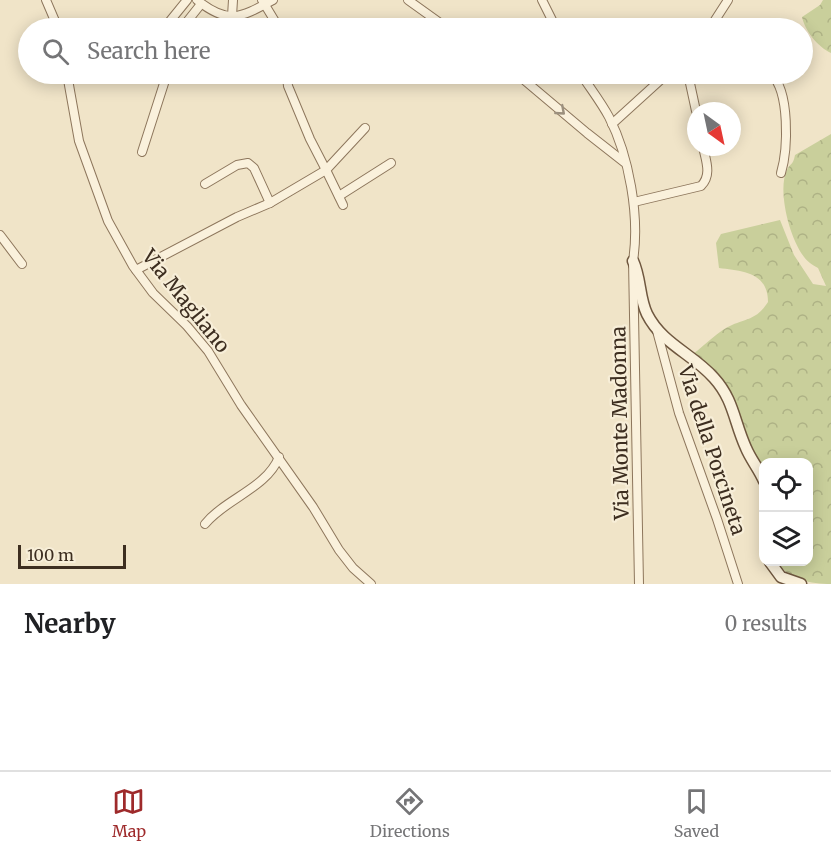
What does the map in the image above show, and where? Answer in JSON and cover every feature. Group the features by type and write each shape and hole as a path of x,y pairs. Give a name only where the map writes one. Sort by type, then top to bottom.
{"street":[{"path":"46,0 54,18"},
{"path":"172,18 187,0"},
{"path":"232,16 233,0"},
{"path":"189,18 199,2 216,14 232,16 244,14 263,2 273,0"},
{"path":"408,0 433,18"},
{"path":"542,0 551,18"},
{"path":"716,18 728,0"},
{"path":"263,2 273,18"},
{"name":"Via Magliano","path":"69,84 79,141 92,178 108,222 136,270 153,293 205,346 241,405 313,507 343,556 371,584"},
{"path":"142,152 164,84"},
{"path":"288,84 310,139 343,205"},
{"path":"529,84 624,162"},
{"name":"Via Monte Madonna","path":"588,84 612,124 632,186 634,202 639,584"},
{"path":"612,124 655,84"},
{"path":"690,84 694,102"},
{"path":"779,84 784,112 786,150 781,173"},
{"path":"136,270 237,217 270,203 326,170 365,128"},
{"path":"634,202 701,186 708,174 705,156"},
{"path":"206,184 237,165 248,163 256,171 270,203"},
{"path":"339,196 391,163"},
{"path":"0,235 22,264"},
{"path":"633,261 638,272 647,313 672,345 707,371 723,389 729,398 745,447 759,472"},
{"name":"Via della Porcineta","path":"656,327 679,413 738,584"},
{"path":"205,524 219,510 267,474 279,457"},
{"path":"773,566 781,577 801,584"}],"green space":[{"path":"823,0 831,0 831,53 813,38 813,18 802,17 820,5"},
{"path":"831,134 831,584 801,580 781,566 813,566 813,458 759,458 759,462 746,438 732,394 722,380 693,354 717,334 756,315 768,302 764,284 759,279 745,272 719,268 716,243 721,234 780,220 794,255 813,284 826,286 818,268 803,256 797,246 788,220 783,192 784,179 795,155"}]}
